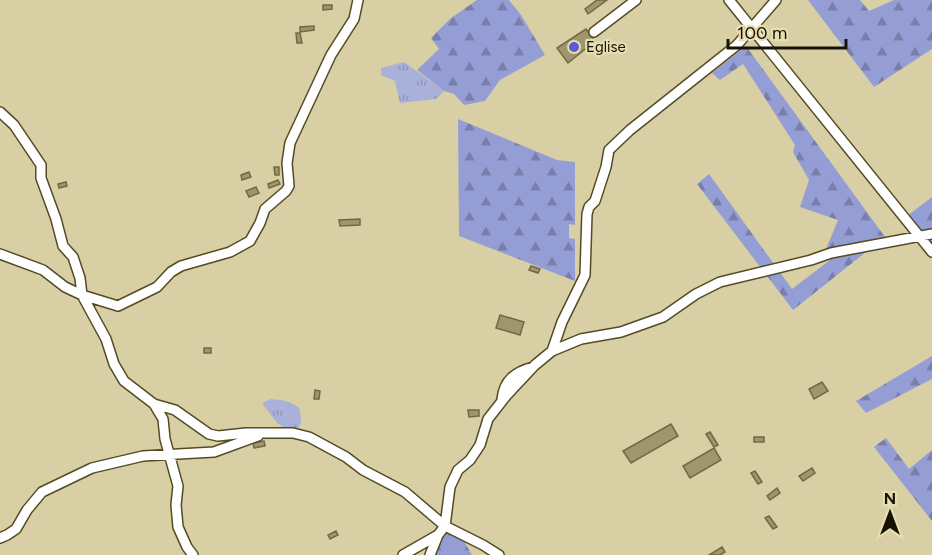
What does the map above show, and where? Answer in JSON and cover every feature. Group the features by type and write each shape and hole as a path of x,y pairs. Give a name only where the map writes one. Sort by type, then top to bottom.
{"street":[{"path":"0,254 43,270 65,287 82,295 118,306 157,287 171,272 181,266 230,252 250,241 265,209 289,186 287,154 290,143 331,55 354,19 358,0"},
{"path":"594,32 636,0"},
{"path":"729,0 932,252"},
{"path":"552,351 562,322 585,275 587,214 589,207 595,201 609,150 630,130 737,45 776,0"},
{"path":"0,112 15,125 41,165 41,178 63,246 73,257 80,278 82,295 106,339 114,364 124,381 154,404 175,410 209,434 218,436 246,433 293,433 309,437 346,456 363,470 405,492 445,526 499,555"},
{"path":"430,555 438,535 445,526 450,487 458,470 470,460 480,445 488,419 533,368 552,351 581,339 621,332 663,317 696,294 720,282 831,253 932,234"},
{"path":"154,404 163,419 165,439 178,486 176,505 178,527 193,555"},
{"path":"0,538 15,529 42,492 92,468 144,456 214,452 266,434"},
{"path":"403,555 438,535"}],"green space":[{"path":"477,0 509,0 521,15 545,55 500,80 485,101 464,105 454,94 444,91 417,70 439,49 431,38 451,18"},
{"path":"808,0 860,0 869,11 894,0 932,0 932,49 874,87"},
{"path":"746,46 885,237 793,310 697,184 709,174 792,289 830,260 826,249 838,220 800,207 809,180 793,152 795,145 743,64 720,80 712,73"},
{"path":"404,62 444,91 436,99 400,103 395,81 381,75 381,68"},
{"path":"458,119 557,160 575,162 575,225 569,224 569,238 575,239 575,281 459,236"},
{"path":"932,197 932,249 907,216"},
{"path":"932,356 932,379 866,413 856,401"},
{"path":"271,399 283,400 300,409 301,423 298,428 288,430 277,423 262,403"},
{"path":"886,438 909,469 932,450 932,521 874,447"},
{"path":"445,526 461,536 472,555 430,555"}],"building":[{"path":"597,0 607,0 588,14 585,9"},
{"path":"323,5 332,5 332,9 323,10"},
{"path":"314,26 314,30 300,32 300,27"},
{"path":"586,29 595,41 568,63 557,48"},
{"path":"296,33 300,33 302,43 297,43"},
{"path":"274,167 279,167 279,175 275,175"},
{"path":"249,172 251,177 242,180 241,175"},
{"path":"278,180 280,184 269,188 268,184"},
{"path":"66,182 67,186 59,188 58,184"},
{"path":"256,187 259,193 249,197 246,191"},
{"path":"360,219 360,225 340,226 339,220"},
{"path":"531,266 540,269 538,273 529,270"},
{"path":"500,315 524,322 520,335 496,328"},
{"path":"204,348 211,348 211,353 204,353"},
{"path":"822,382 828,391 814,399 809,389"},
{"path":"315,390 320,391 319,399 314,399"},
{"path":"468,410 479,410 479,416 469,417"},
{"path":"671,424 678,436 631,463 623,451"},
{"path":"710,432 718,445 714,447 706,434"},
{"path":"754,437 764,437 764,442 754,442"},
{"path":"264,441 265,446 254,448 253,443"},
{"path":"714,448 721,460 690,478 683,466"},
{"path":"812,468 815,473 803,481 799,476"},
{"path":"755,471 762,482 758,484 751,473"},
{"path":"777,488 780,493 770,500 767,496"},
{"path":"769,516 777,527 773,529 765,518"},
{"path":"336,531 338,535 330,539 328,535"},
{"path":"722,547 725,552 720,555 709,555"}],"place":[{"name":"Eglise","path":"574,47"}]}
